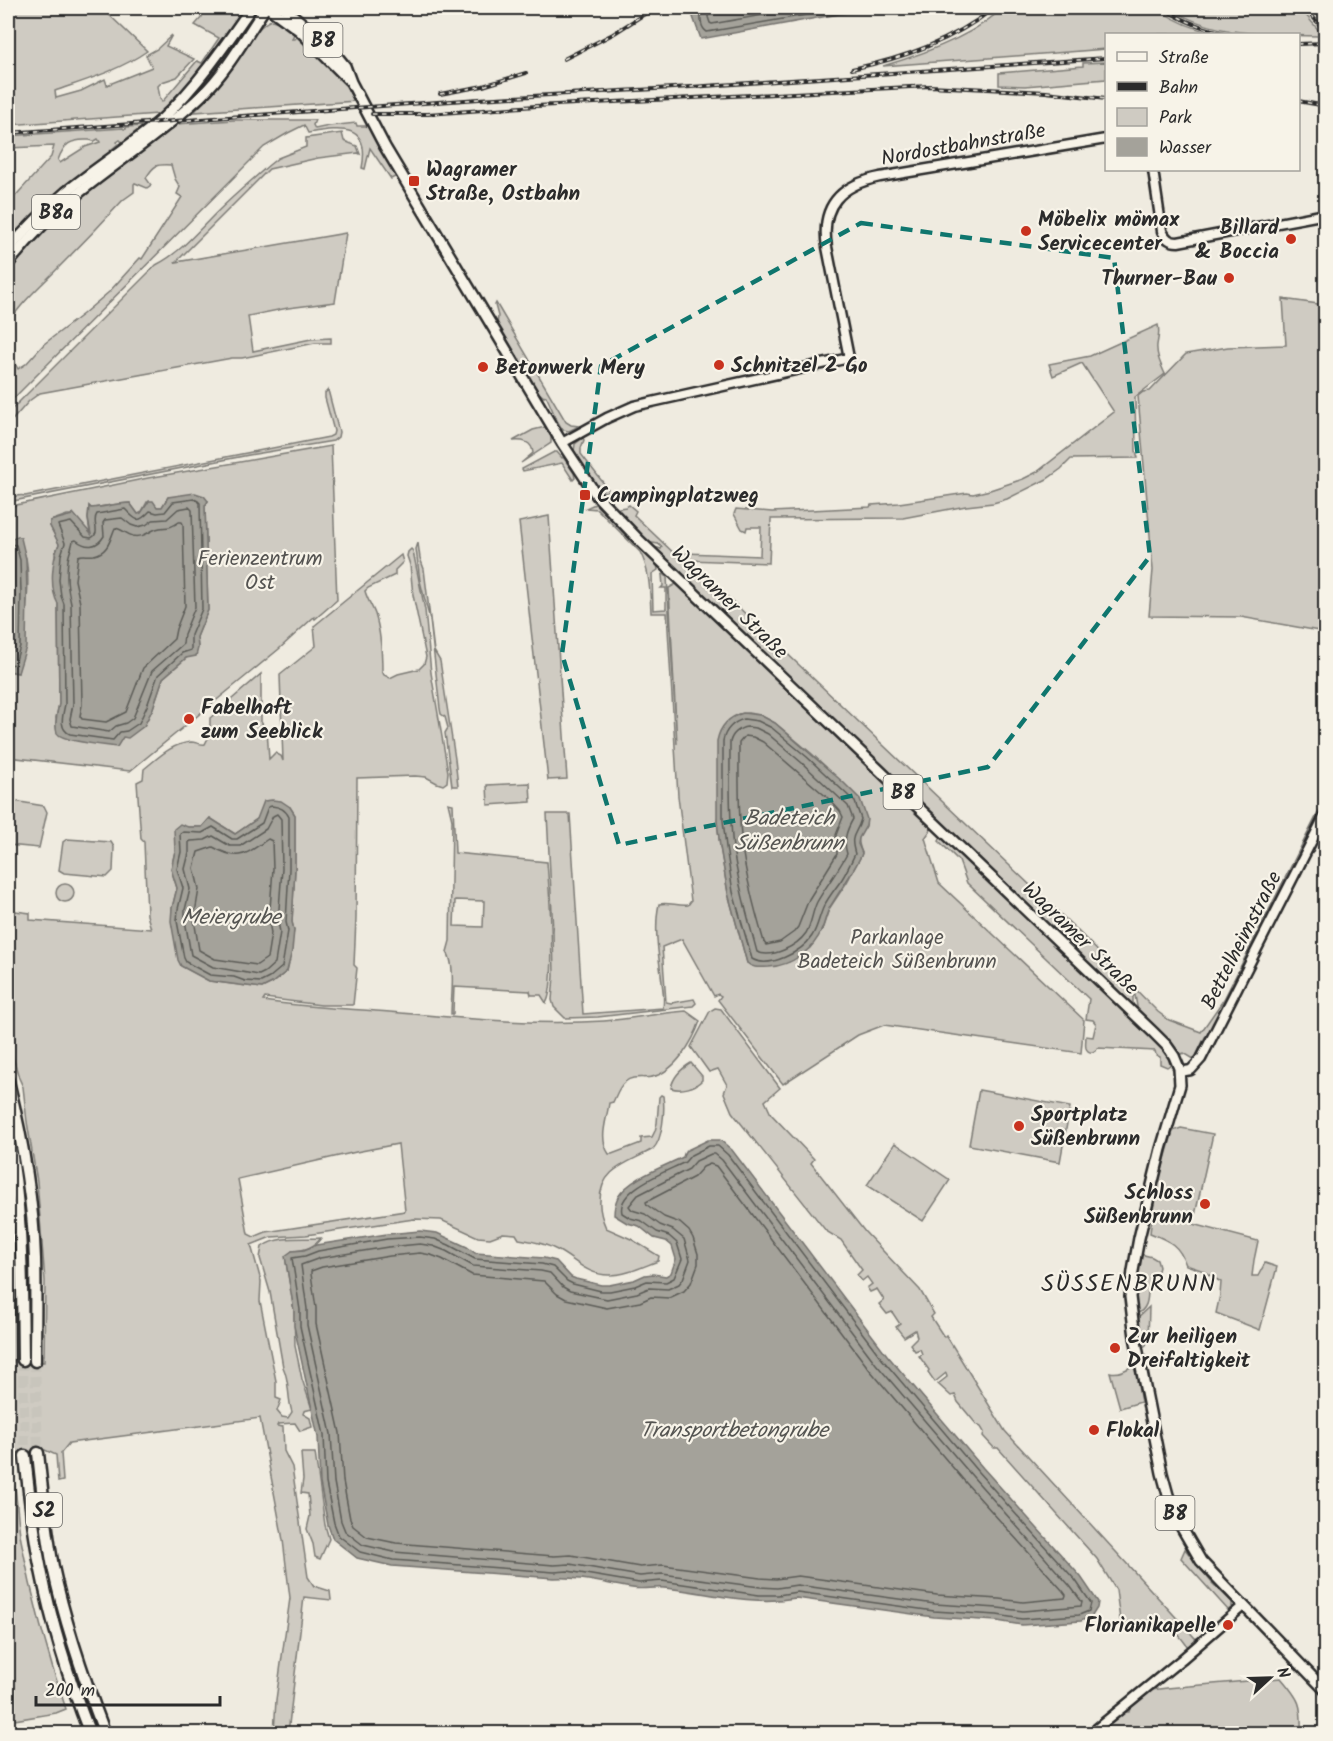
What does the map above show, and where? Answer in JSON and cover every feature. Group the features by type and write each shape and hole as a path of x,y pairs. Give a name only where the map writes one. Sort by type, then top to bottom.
{"highway":[{"path":"8,1081 22,1147 30,1202 35,1257 35,1361"},
{"path":"8,1135 18,1203 22,1257 23,1360"},
{"name":"S2","path":"38,1453 46,1529 64,1612 84,1678 105,1734"},
{"name":"S2","path":"25,1456 34,1530 51,1616 64,1662 90,1734"}],"main road":[{"name":"B8a","path":"8,250 51,205 162,119 205,73 251,8"},
{"name":"B8a","path":"8,264 28,240 56,213 166,127 202,95 232,58 267,8"},
{"name":"Wagramer Straße","path":"267,8 282,11 327,44 345,66 385,147 592,490 617,518 1153,1032 1170,1049 1180,1072"},
{"path":"254,24 282,11"},
{"name":"B8","path":"1180,1072 1179,1088 1137,1245 1131,1288 1132,1317 1162,1473 1171,1504 1194,1552 1326,1691"}],"street":[{"name":"Nordostbahnstraße","path":"562,443 634,406 849,358 825,240 826,224 834,202 846,188 868,179 1105,139"},
{"path":"1153,171 1162,231 1169,240 1178,242 1326,214"},
{"name":"Bettelheimstraße","path":"1180,1072 1191,1070 1201,1059 1326,813"},
{"path":"1090,1734 1243,1606"}],"highlighted area":[{"path":"861,223 1114,258 1150,556 988,767 619,845 562,654 601,366"}],"green space":[{"path":"8,8 102,8 147,51 91,79 55,91 56,98 81,91 105,79 107,85 152,67 146,55 157,49 172,35 166,46 194,59 177,77 162,82 158,86 162,102 197,61 202,63 219,38 195,25 202,17 202,11 196,8 246,8 195,78 158,114 8,125"},
{"path":"1002,8 1156,8 1185,24 1213,33 1105,33 1105,49 883,66 962,36 991,18"},
{"path":"1170,8 1300,8 1321,33 1321,36 1300,35 1300,33 1243,32 1205,24"},
{"path":"254,10 257,13 219,69 215,65"},
{"path":"272,20 295,31 292,39 299,34 341,77 340,79 346,84 356,101 194,112 221,83 253,35"},
{"path":"1105,62 1105,79 1025,86 999,85 999,73 1083,66 1083,63"},
{"path":"234,120 315,120 313,125 315,129 356,123 357,126 368,126 397,176 391,179 370,148 365,169 362,168 364,153 362,142 350,131 331,130 308,133 304,125 264,147 8,404 8,350 18,369 26,364 44,344 109,292 140,258 142,259 182,197 177,194 180,187 171,165 159,165 153,168 146,178 151,185 147,188 135,183 134,192 123,200 33,293 8,324 8,269 22,251 58,216 176,124"},
{"path":"143,126 122,142 120,140 117,142 118,144 106,157 41,208 8,244 8,204 51,157 54,146 8,148 8,136 126,129 126,127","holes":["98,139 100,142 85,147 60,163 58,160 65,146 72,142"]},
{"path":"342,133 344,141 357,146 360,154 318,158 269,169 176,262 346,233 335,302 248,316 253,351 311,339 331,338 331,343 315,343 40,393 29,401 8,425 8,413 156,265 181,248 269,165 278,158 306,147 306,138"},
{"path":"1283,299 1325,305 1325,632 1241,617 1149,616 1153,570 1138,396 1150,391 1186,354 1228,347 1286,345"},
{"path":"496,303 566,422 579,426 569,431 563,430 560,426 546,396 538,392 497,327"},
{"path":"1158,325 1157,352 1165,374 1135,397 1138,458 1071,459 1047,479 1007,499 903,518 771,519 769,563 689,560 1075,928 1158,1012 1169,1020 1201,1032 1224,999 1325,799 1325,806 1211,1031 1205,1037 1195,1058 1184,1053 1178,1055 1168,1041 1138,1012 1135,995 1133,1004 1130,1005 654,548 661,549 662,547 647,542 618,511 619,508 629,505 636,511 634,515 680,559 685,559 686,553 760,556 761,527 747,527 746,531 742,529 734,514 736,509 772,512 870,507 871,505 973,494 1023,479 1037,472 1114,412 1082,363 1053,376 1049,364 1090,356"},
{"path":"328,390 339,432 338,437 333,441 8,502 8,498 16,496 329,437 334,431 325,398"},
{"path":"545,427 551,436 551,443 521,463 533,453 531,446 526,442 513,441 533,430"},
{"path":"583,438 581,454 608,489 606,492 601,491 574,452 575,444"},
{"name":"Ferienzentrum Ost","path":"331,446 337,600 130,771 8,757 8,671 18,673 26,615 28,570 18,536 8,540 8,508 148,478","holes":["168,497 208,501 205,506 208,610 197,637 198,648 163,678 144,726 123,737 56,718 59,704 55,553 59,544 50,526 50,521 72,515 90,534 89,506 91,508 130,503 138,514 147,502 162,507"]},
{"path":"554,452 563,457 574,473 573,480 562,463 523,471 522,469"},
{"name":"Parkanlage Badeteich Süßenbrunn","path":"595,504 657,564 658,570 652,574 653,610 666,609 666,588 661,588 663,586 662,575 667,577 677,744 669,588 676,584 933,827 925,838 939,883 1084,1020 1081,1053 884,1025 858,1035 783,1084 718,1000 721,996 718,994 714,996 682,939 662,947 666,1002 694,999 696,1003 693,1006 598,1017 565,1018 554,1007 547,814 570,814 583,1014 663,1008 664,995 657,930 659,904 688,905 691,901 678,796 667,613 651,613 648,574 640,552 597,509 586,508","holes":["738,714 760,715 775,723 826,767 866,825 859,839 861,856 829,909 822,930 810,948 789,962 747,963 728,893 720,847 717,820"]},
{"path":"549,516 567,779 548,780 519,522"},
{"path":"418,543 424,569 434,651 440,661 458,786 452,786 445,733 448,728 440,709 430,620 420,581 416,549"},
{"path":"411,549 413,551 425,610 431,673 448,772 447,782 443,785 426,777 415,776 357,778 354,965 357,968 353,1005 321,1005 265,998 263,1001 518,1022 604,1021 686,1011 700,1021 688,1047 668,1069 652,1077 631,1079 623,1084 613,1102 609,1103 605,1122 604,1142 609,1154 641,1143 641,1138 652,1137 655,1131 659,1097 663,1096 662,1124 656,1144 653,1149 610,1174 601,1190 600,1205 606,1228 631,1239 659,1256 658,1261 622,1274 601,1274 587,1269 551,1247 519,1239 516,1234 503,1233 490,1238 478,1237 441,1220 414,1219 306,1235 271,1237 251,1245 261,1281 260,1301 276,1381 276,1398 281,1400 277,1411 282,1417 288,1418 292,1412 287,1378 270,1292 260,1258 262,1247 283,1239 321,1238 308,1248 292,1251 286,1262 294,1311 295,1346 302,1379 312,1409 304,1411 303,1414 310,1418 312,1427 300,1431 295,1423 278,1424 277,1426 283,1427 284,1451 292,1467 308,1577 314,1586 330,1591 331,1600 304,1597 288,1733 274,1733 276,1700 290,1598 283,1540 260,1418 69,1443 61,1453 63,1481 58,1482 56,1455 45,1450 14,1453 8,1458 8,1197 13,1252 15,1362 44,1362 45,1281 37,1181 23,1087 8,1039 8,910 30,913 30,920 151,929 147,915 144,842 141,839 137,782 143,779 144,769 177,745 191,742 205,744 210,734 210,718 261,674 261,722 267,730 269,759 275,753 281,756 283,761 280,675 316,646 314,626 401,555 403,562 395,570 395,575 365,591 379,628 384,675 390,678 419,669 426,657 413,595 408,552","holes":["290,807 295,815 292,922 294,930 287,971 262,988 209,981 181,966 172,908 177,888 171,869 175,851 188,827 202,827 210,818 235,834 257,819","398,1144 405,1211 266,1232 254,1237 248,1234 238,1179"]},
{"path":"530,783 531,802 488,805 487,785"},
{"path":"8,800 44,806 47,812 39,848 8,845"},
{"path":"448,803 453,804 455,853 547,862 552,958 546,1003 541,995 531,995 530,991 454,987 453,1014 451,1014 452,973 447,952 450,941 452,820","holes":["455,900 484,901 483,927 454,926"]},
{"path":"942,835 1144,1029 1164,1050 1170,1065 1167,1067 1160,1064 1160,1057 1155,1051 1098,1048 1092,1052 1087,1050 1086,1036 1093,1037 1096,1024 1093,1020 1086,1019 1089,999 967,883 959,861 939,841"},
{"path":"67,839 111,842 114,847 113,871 107,877 64,873 59,870 63,842"},
{"path":"65,884 71,887 74,893 71,899 65,902 59,899 56,893 59,887"},
{"path":"715,1008 721,1009 780,1088 765,1101 771,1114 814,1159 811,1163 865,1232 920,1290 934,1314 931,1317 944,1337 946,1335 1005,1431 1195,1638 1199,1639 1188,1647 1176,1632 1170,1629 1152,1626 1128,1628 1120,1620 1116,1590 1097,1559 998,1448 994,1448 983,1436 984,1432 981,1427 958,1402 955,1395 951,1396 938,1384 947,1377 946,1373 935,1382 919,1356 922,1354 920,1349 915,1351 910,1344 917,1337 915,1330 904,1337 896,1327 900,1324 892,1312 887,1314 879,1304 884,1300 877,1289 870,1292 867,1288 872,1284 867,1277 862,1281 857,1275 862,1270 841,1240 826,1231 732,1112 724,1093 727,1085 718,1069 709,1072 691,1047 710,1011"},
{"path":"691,1063 702,1076 702,1080 688,1088 671,1088 678,1074"},
{"name":"Sportplatz Süßenbrunn","path":"979,1090 1070,1107 1060,1162 969,1145"},
{"path":"1181,1128 1213,1134 1193,1224 1258,1241 1252,1276 1258,1276 1265,1263 1277,1267 1260,1330 1216,1313 1221,1282 1201,1270 1186,1265 1173,1244 1150,1233 1155,1195 1173,1131"},
{"path":"895,1143 950,1180 923,1221 867,1185"},
{"path":"1140,1254 1157,1260 1159,1267 1153,1288 1148,1289 1145,1307 1136,1314 1136,1287"},
{"path":"1149,1307 1148,1340 1142,1348 1136,1319"},
{"path":"1134,1364 1141,1402 1120,1408 1110,1372 1123,1371"},
{"path":"301,1453 315,1453 329,1539 320,1559 315,1557 307,1529 310,1516 308,1494 301,1493 303,1479"},
{"path":"8,1459 14,1479 19,1530 30,1583 46,1647 66,1709 56,1713 8,1721"},
{"path":"1185,1549 1212,1583 1232,1602 1232,1607 1228,1610 1181,1558"},
{"path":"1281,1678 1298,1703 1301,1733 1097,1734 1124,1712 1129,1712 1130,1708 1151,1690"}],"water":[{"path":"696,8 899,8 839,14 701,39 693,17"},
{"path":"195,493 204,496 208,501 205,506 208,610 197,637 196,656 186,658 163,678 144,726 128,738 123,737 117,747 75,741 61,736 57,733 56,726 59,704 58,604 53,590 53,566 59,544 50,526 50,521 73,513 91,534 88,519 89,506 91,508 130,503 138,514 149,501 153,501 157,507 162,507 168,497"},
{"path":"18,536 21,538 26,559 27,593 26,647 18,673 8,671 8,540"},
{"name":"Badeteich Süßenbrunn","path":"743,713 760,715 775,723 860,799 867,819 858,844 861,856 827,912 818,937 801,956 785,964 769,967 754,967 747,963 728,893 717,821 717,741 726,723"},
{"name":"Meiergrube","path":"264,801 281,801 290,807 295,815 292,922 294,930 287,971 262,988 209,981 181,966 178,960 171,921 177,888 171,869 175,851 174,829 180,824 188,827 202,827 210,818 235,834 257,819"},
{"name":"Transportbetongrube","path":"708,1140 720,1140 732,1150 887,1355 983,1468 1081,1577 1098,1602 1092,1616 1081,1621 1022,1625 934,1617 796,1598 746,1599 664,1588 636,1589 573,1578 392,1566 357,1558 333,1539 320,1483 318,1437 294,1326 294,1311 285,1256 292,1251 304,1250 316,1245 420,1231 437,1233 475,1253 544,1258 556,1261 571,1277 601,1285 634,1280 645,1275 666,1276 671,1273 676,1259 672,1246 666,1241 654,1238 639,1226 627,1223 614,1215 614,1208 618,1197 630,1184 683,1157 685,1151"}],"tunnel":[{"path":"23,1360 25,1456"},
{"path":"35,1361 38,1453"}],"railway":[{"path":"564,59 613,34 654,8"},
{"path":"852,69 927,47 961,30 994,8"},
{"path":"1163,8 1195,24 1226,33"},
{"path":"1305,8 1326,32"},
{"path":"1300,44 1326,43"},
{"path":"8,133 479,99 691,87 1105,58"},
{"path":"440,94 483,86 526,73"},
{"path":"372,114 428,114 536,106 930,86 1046,92 1105,99"},
{"path":"1300,101 1326,106"}],"place":[{"name":"Wagramer Straße, Ostbahn","path":"414,181"},
{"name":"Möbelix mömax Servicecenter","path":"1026,231"},
{"name":"Billard & Boccia","path":"1291,239"},
{"name":"Thurner-Bau","path":"1229,278"},
{"name":"Schnitzel 2 Go","path":"719,365"},
{"name":"Betonwerk Mery","path":"483,367"},
{"name":"Campingplatzweg","path":"585,495"},
{"name":"Fabelhaft zum Seeblick","path":"189,719"},
{"name":"Sportplatz Süßenbrunn","path":"1019,1126"},
{"name":"Schloss Süßenbrunn","path":"1205,1204"},
{"name":"Zur heiligen Dreifaltigkeit","path":"1115,1348"},
{"name":"Flokal","path":"1094,1430"},
{"name":"Florianikapelle","path":"1228,1625"}],"district":[{"name":"SÜSSENBRUNN","path":"1129,1283"}]}
